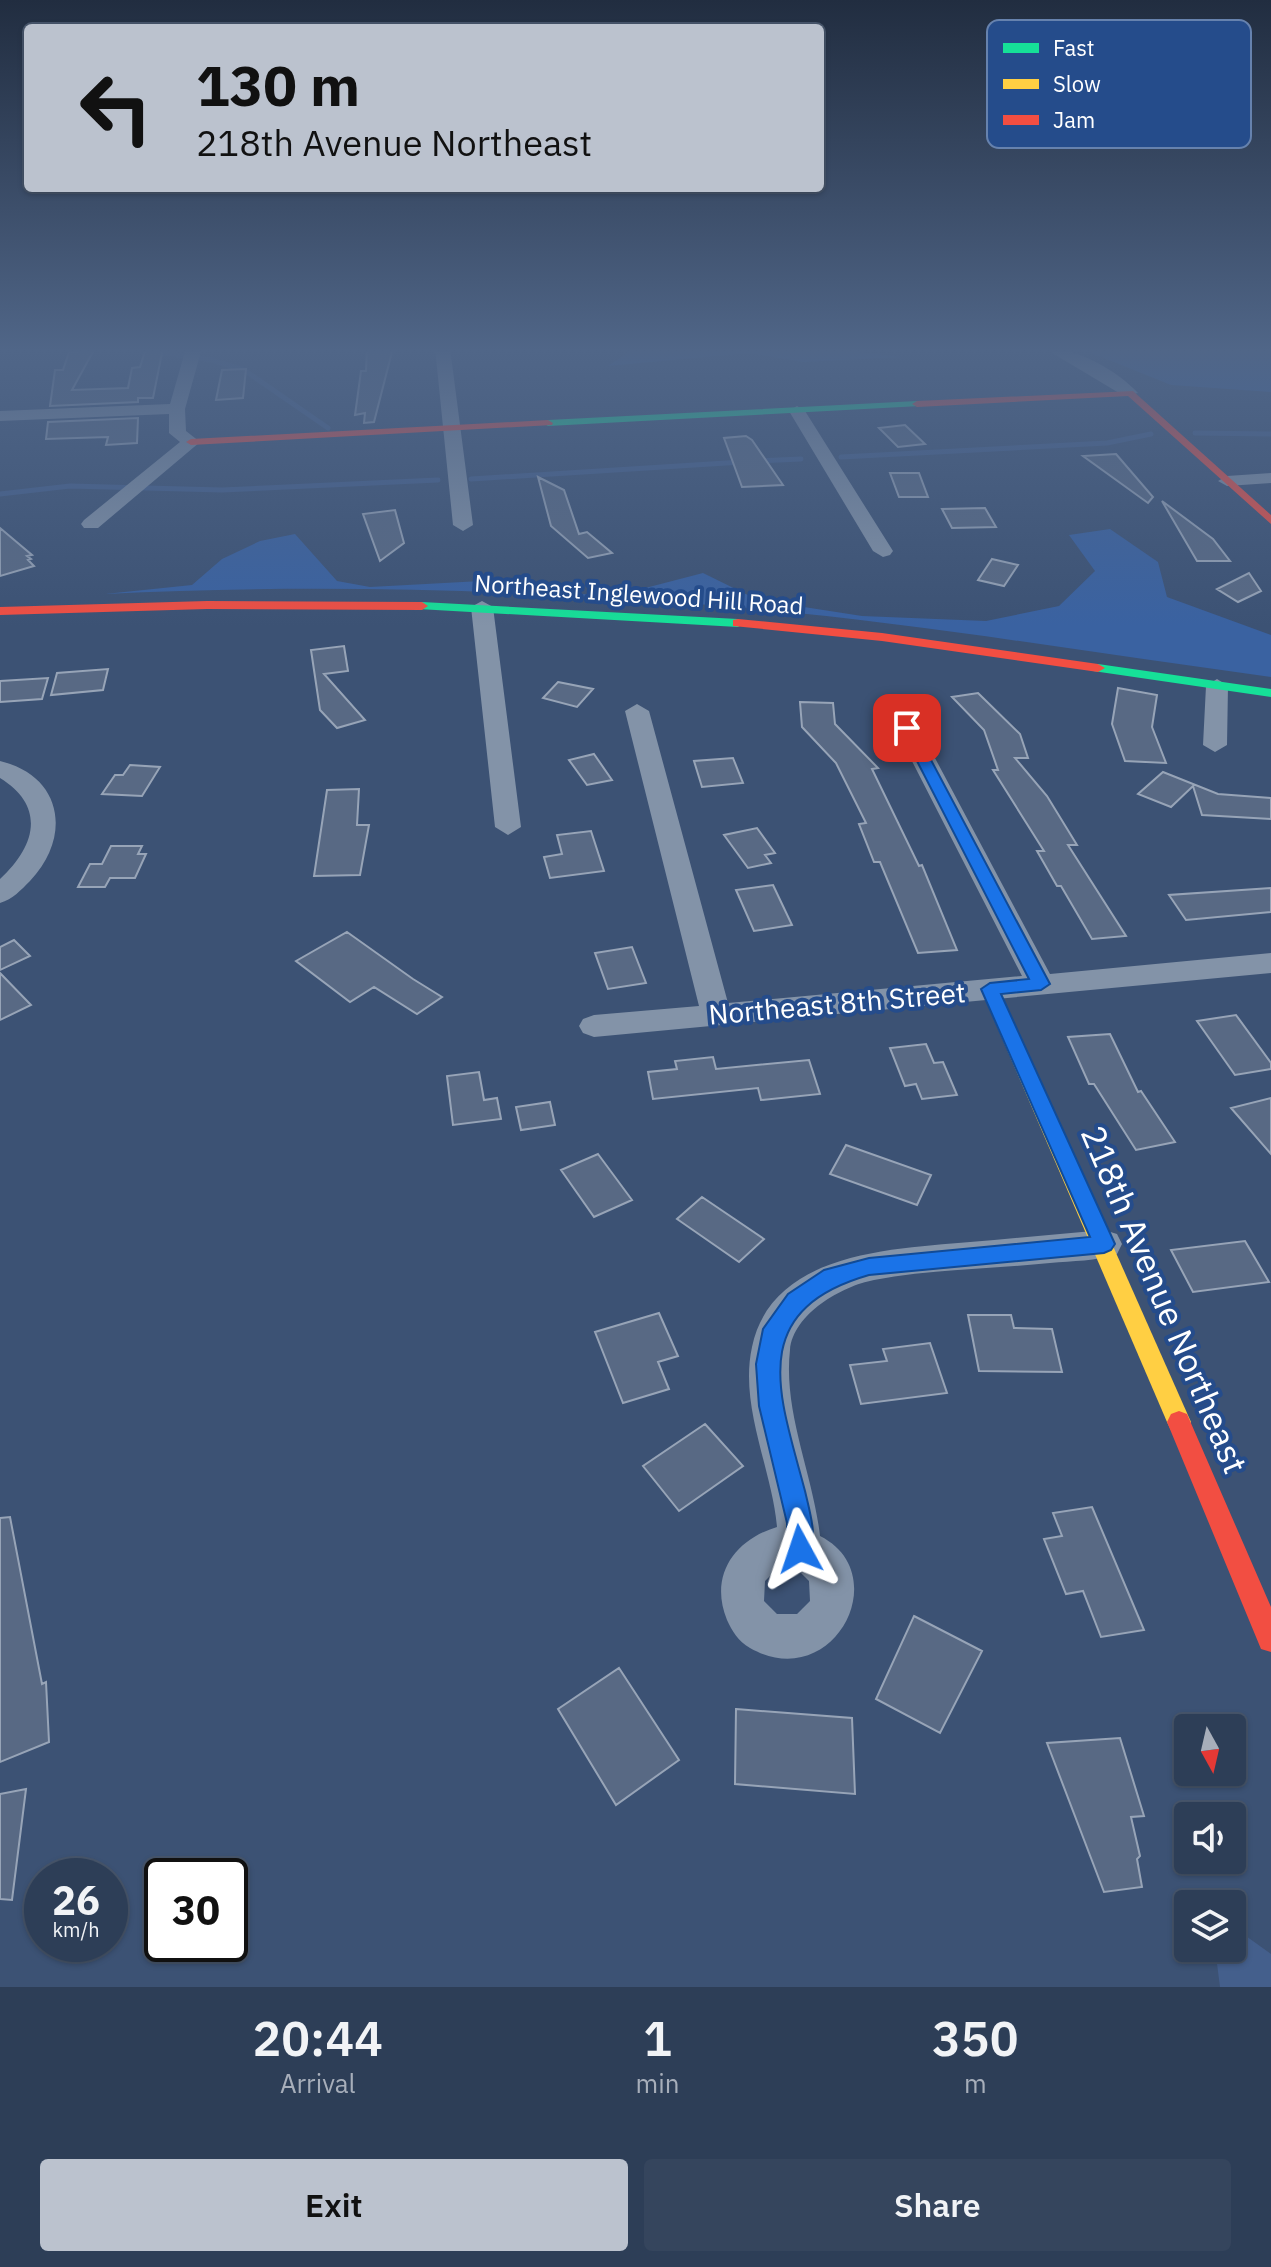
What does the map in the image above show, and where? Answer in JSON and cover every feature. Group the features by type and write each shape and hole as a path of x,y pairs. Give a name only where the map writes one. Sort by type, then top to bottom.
{"street":[{"path":"91,524 191,442 216,441"},
{"path":"451,441 463,525"},
{"path":"815,441 883,551"},
{"path":"1183,441 1271,521"},
{"path":"1227,481 1271,478"},
{"name":"Northeast Inglewood Hill Road","path":"0,611 204,604 482,607 830,631 1271,693"},
{"path":"482,607 508,827"},
{"path":"1215,745 1217,686"},
{"path":"637,711 716,1014"},
{"path":"907,728 1041,984"},
{"path":"0,768 29,787 42,806 44,828 40,849 23,872 0,894"},
{"name":"Northeast 8th Street","path":"594,1026 1271,963"},
{"name":"218th Avenue Northeast","path":"990,989 1104,1244 1271,1639"},
{"path":"800,1549 800,1523 771,1406 767,1364 774,1329 796,1301 832,1277 869,1266 1104,1244"}],"shaded area":[{"path":"1110,529 1158,562 1167,597 1271,635 1271,677 885,623 675,602 431,590 268,589 105,594 192,585 222,559 260,541 295,534 337,581 370,587 481,581 560,595 626,593 703,573 758,600 862,616 986,621 1059,606 1095,571 1069,535"},
{"path":"1246,1936 1271,1954 1271,1987 1220,1987 1217,1962 1246,1962"}],"building":[{"path":"107,441 137,441 137,443 106,445"},
{"path":"725,441 753,441 783,485 742,487"},
{"path":"892,441 922,441 925,444 898,447"},
{"path":"1116,454 1153,497 1148,503 1083,456"},
{"path":"890,473 919,473 928,497 899,497"},
{"path":"538,477 564,490 579,534 587,532 612,553 588,558 551,526"},
{"path":"1162,501 1213,539 1230,561 1197,561"},
{"path":"985,508 996,527 952,528 942,509"},
{"path":"395,510 404,543 380,561 363,514"},
{"path":"0,528 32,555 27,556 34,566 0,576"},
{"path":"992,559 1018,565 1004,586 978,580"},
{"path":"1249,573 1261,591 1238,602 1217,589"},
{"path":"344,646 348,671 324,674 365,720 337,728 320,710 311,650"},
{"path":"108,669 103,690 51,695 57,673"},
{"path":"48,678 42,699 0,702 0,681"},
{"path":"558,682 593,689 577,707 543,698"},
{"path":"1118,688 1157,695 1152,727 1166,763 1125,761 1112,724"},
{"path":"978,693 1020,734 1028,758 1015,758 1047,796 1077,845 1068,845 1126,936 1092,939 1061,886 1057,886 1037,851 1044,851 993,770 998,770 984,730 952,697"},
{"path":"800,702 833,703 835,724 878,768 872,769 919,866 922,865 957,950 918,953 880,862 874,862 859,824 866,823 836,763 802,727"},
{"path":"594,754 612,780 587,785 569,760"},
{"path":"733,758 743,783 702,787 694,761"},
{"path":"130,765 160,767 142,796 102,794 115,775 123,775"},
{"path":"1163,772 1218,794 1271,798 1271,819 1202,815 1193,786 1171,807 1138,794"},
{"path":"359,789 357,825 369,825 360,875 314,876 327,790"},
{"path":"757,828 775,853 765,855 771,863 748,868 724,835"},
{"path":"591,831 604,871 550,878 544,857 562,854 557,835"},
{"path":"111,846 142,846 138,854 146,854 135,878 110,878 105,887 78,887 90,864 102,864"},
{"path":"773,885 792,925 754,931 736,890"},
{"path":"1271,888 1271,912 1186,920 1169,895"},
{"path":"347,932 442,997 417,1014 374,987 350,1002 296,961"},
{"path":"14,940 30,956 0,970 0,947"},
{"path":"632,947 646,983 608,989 595,953"},
{"path":"0,973 31,1005 0,1020"},
{"path":"1236,1015 1271,1063 1271,1069 1235,1075 1197,1021"},
{"path":"1110,1034 1138,1092 1141,1091 1175,1142 1136,1150 1094,1084 1089,1084 1068,1037"},
{"path":"926,1044 934,1063 943,1062 957,1095 922,1099 916,1084 905,1086 890,1048"},
{"path":"713,1057 716,1069 809,1060 820,1094 761,1100 758,1088 653,1099 648,1072 677,1069 675,1061"},
{"path":"479,1072 484,1100 497,1098 501,1119 453,1125 447,1076"},
{"path":"1271,1098 1271,1154 1231,1108"},
{"path":"550,1102 555,1125 521,1130 516,1107"},
{"path":"846,1145 931,1175 917,1205 830,1174"},
{"path":"598,1154 632,1200 594,1217 561,1170"},
{"path":"702,1197 764,1239 739,1262 677,1219"},
{"path":"1245,1241 1269,1282 1193,1292 1171,1250"},
{"path":"659,1313 678,1356 658,1362 669,1389 623,1403 595,1332"},
{"path":"968,1315 1011,1315 1014,1328 1052,1329 1062,1372 979,1371"},
{"path":"930,1343 947,1393 861,1404 850,1365 887,1361 883,1349"},
{"path":"705,1424 743,1466 679,1511 643,1466"},
{"path":"1092,1507 1144,1630 1101,1637 1083,1591 1066,1594 1044,1539 1062,1536 1053,1513"},
{"path":"10,1517 42,1684 46,1682 49,1742 0,1762 0,1518"},
{"path":"914,1616 982,1651 940,1733 876,1699"},
{"path":"619,1668 679,1760 616,1805 558,1709"},
{"path":"736,1709 852,1718 855,1794 735,1784"},
{"path":"1120,1738 1144,1816 1131,1817 1140,1856 1137,1859 1142,1887 1104,1892 1047,1743"},
{"path":"26,1789 12,1900 0,1899 0,1794"}],"waterway":[{"path":"841,457 1118,441"},
{"path":"756,461 801,459"},
{"path":"471,479 742,462"},
{"path":"0,494 70,486 222,490 438,480"}],"traffic: fast":[{"path":"422,606 738,623"},
{"path":"1098,668 1271,693"}],"traffic: slow":[{"path":"990,989 1179,1422"}],"traffic: jam":[{"path":"191,442 215,441"},
{"path":"1183,441 1271,521"},
{"path":"0,611 207,605 422,606"},
{"path":"738,623 882,637 1098,668"},
{"path":"1179,1422 1271,1639"}],"route":[{"path":"800,1549 800,1523 771,1406 767,1364 774,1329 796,1301 832,1277 869,1266 1104,1244 990,989 1041,984 992,884 907,728"}]}
